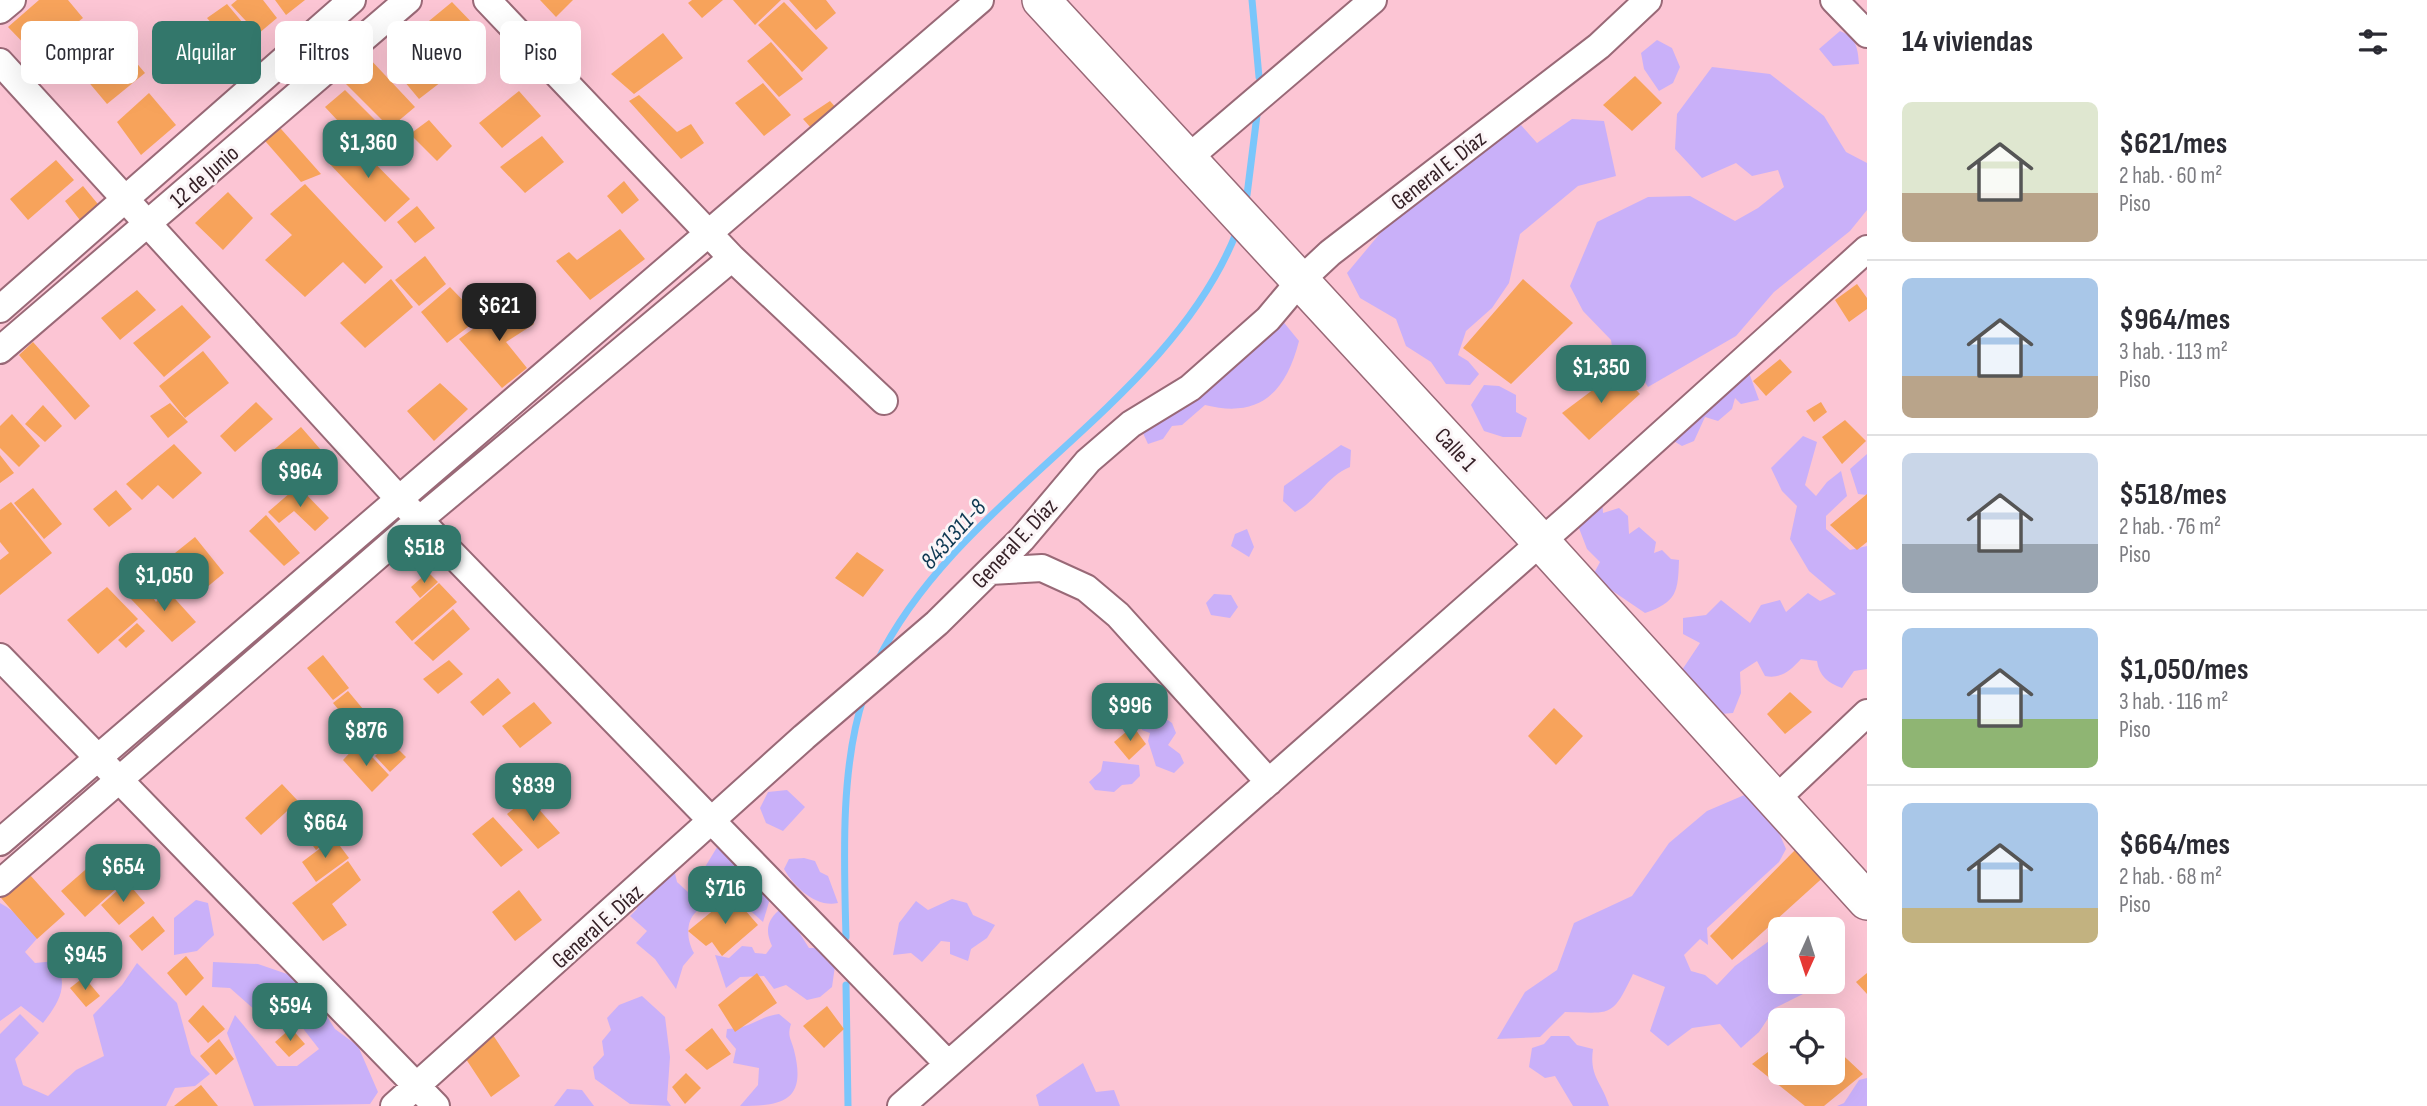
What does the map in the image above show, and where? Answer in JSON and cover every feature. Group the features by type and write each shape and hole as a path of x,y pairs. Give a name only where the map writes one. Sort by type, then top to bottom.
{"street":[{"path":"0,10 12,0"},
{"name":"12 de Junio","path":"0,309 352,0"},
{"name":"12 de Junio","path":"0,350 408,0"},
{"path":"487,0 732,258 884,401"},
{"path":"0,842 979,0"},
{"name":"Calle 1","path":"1041,0 1541,542 1867,901"},
{"path":"1187,159 1373,0"},
{"name":"General E. Díaz","path":"394,1106 937,623 1022,539 1088,461 1131,425 1190,388 1268,319 1300,281 1331,253 1599,46 1648,0"},
{"path":"1835,0 1867,34"},
{"path":"0,62 399,499 948,1064"},
{"path":"901,1106 1541,542 1867,249"},
{"path":"0,883 419,520 732,258"},
{"path":"990,571 1042,568 1086,589 1118,615 1269,782"},
{"path":"0,657 436,1106"},
{"path":"1775,800 1867,713"}],"shaded area":[{"path":"1840,31 1850,36 1855,44 1859,64 1833,66 1819,49"},
{"path":"1657,40 1672,48 1680,67 1673,83 1659,91 1644,69 1641,53"},
{"path":"1712,67 1770,74 1824,116 1846,152 1867,163 1867,210 1850,231 1774,292 1736,336 1648,387 1639,373 1615,365 1611,340 1583,311 1570,286 1597,222 1648,197 1690,196 1735,221 1758,208 1784,187 1778,170 1752,176 1736,163 1702,178 1675,149 1677,114"},
{"path":"1572,119 1604,121 1616,176 1578,186 1520,234 1509,283 1492,308 1466,331 1458,355 1468,361 1479,374 1470,385 1446,384 1431,362 1406,346 1396,319 1360,298 1347,273 1392,219 1498,138 1521,125 1537,143"},
{"path":"1281,319 1299,341 1287,374 1268,397 1241,408 1205,405 1182,425 1172,426 1163,439 1148,444 1142,431"},
{"path":"1748,370 1759,400 1741,404 1735,398 1732,409 1718,421 1705,417 1694,441 1682,446 1672,440"},
{"path":"1484,385 1499,386 1516,395 1516,412 1527,418 1521,437 1503,437 1484,431 1471,405"},
{"path":"1803,436 1817,442 1805,485 1816,496 1827,482 1841,471 1847,496 1826,516 1826,529 1850,550 1867,546 1867,669 1854,671 1842,688 1825,678 1817,661 1801,659 1785,673 1771,677 1765,676 1757,661 1740,672 1741,693 1733,713 1721,714 1678,676 1700,643 1683,634 1683,618 1706,615 1721,600 1750,623 1761,605 1780,600 1786,612 1808,593 1820,601 1836,594 1809,571 1790,539 1797,506 1782,491 1771,468"},
{"path":"1341,445 1351,450 1350,467 1334,477 1310,502 1295,512 1283,501 1284,486"},
{"path":"1867,454 1867,495 1858,494 1850,469"},
{"path":"1602,494 1603,513 1619,508 1628,516 1629,534 1639,527 1656,542 1654,553 1662,550 1671,559 1679,560 1674,594 1664,605 1645,613 1592,577 1600,562 1587,549 1577,523"},
{"path":"1247,529 1254,547 1249,557 1231,546 1235,534"},
{"path":"1214,594 1231,595 1238,607 1230,618 1211,615 1206,603"},
{"path":"1162,716 1172,723 1176,733 1168,745 1180,754 1184,763 1174,773 1156,766 1148,741 1150,733 1142,730 1143,721"},
{"path":"1103,761 1139,765 1140,776 1132,784 1122,785 1114,792 1095,790 1089,782 1101,771"},
{"path":"787,790 805,807 783,831 766,823 760,808 768,792"},
{"path":"1749,793 1777,828 1786,849 1779,862 1707,928 1708,945 1700,939 1684,955 1691,971 1705,975 1717,985 1735,966 1768,942 1768,994 1803,994 1775,1008 1768,1008 1768,1018 1759,1032 1741,1048 1720,1024 1692,1028 1668,1046 1650,1031 1665,987 1633,974 1620,999 1609,1010 1592,1013 1565,1012 1540,1037 1497,1039 1525,992 1557,970 1574,923 1632,896 1669,843 1707,811"},
{"path":"719,844 748,868 745,877 734,880 725,871 715,875 705,867"},
{"path":"804,858 815,861 820,872 828,876 838,903 822,902 806,895 788,876 784,869 789,859"},
{"path":"674,869 677,882 688,892 688,877 695,871 707,878 709,892 705,906 692,916 690,921 689,937 694,953 683,966 676,989 655,959 636,943 647,931 630,916 637,909 639,898"},
{"path":"763,883 772,892 763,922 745,906 749,897 747,887"},
{"path":"952,899 967,903 973,915 995,925 987,938 971,949 968,961 950,954 950,942 941,941 922,962 911,953 893,955 899,923 916,901 928,910"},
{"path":"196,900 208,903 214,935 197,951 174,955 174,918"},
{"path":"0,903 42,933 25,952 35,963 56,961 60,970 62,987 58,1001 43,1023 21,1006 0,1021"},
{"path":"783,907 809,948 818,948 835,966 832,987 820,997 807,1000 786,985 774,989 764,976 740,977 726,988 715,955 729,958 742,946 752,947 755,953 766,954 772,946 768,934 769,924"},
{"path":"213,962 258,964 290,975 321,1007 335,1029 358,1046 378,1092 370,1104 254,1106 227,1033 235,1015 277,1066 297,1066 319,1049 298,1022 264,1018 230,988 212,987"},
{"path":"137,963 177,1003 191,1054 210,1074 195,1086 175,1088 166,1106 0,1106 0,1034 20,1014 39,1033 15,1059 23,1085 48,1096 76,1070 104,1056 93,1015 122,985"},
{"path":"642,996 665,1017 670,1057 667,1100 671,1106 630,1104 595,1079 593,1067 604,1055 602,1041 611,1030 607,1018 619,1005"},
{"path":"779,1014 791,1024 789,1035 797,1067 794,1090 779,1102 740,1106 758,1085 759,1068 733,1063 736,1049 726,1037 727,1029 743,1027"},
{"path":"1551,1036 1569,1036 1577,1045 1593,1049 1594,1073 1609,1106 1573,1106 1555,1076 1545,1078 1529,1067 1532,1048 1544,1044"},
{"path":"1083,1063 1096,1092 1114,1090 1120,1106 1039,1106 1036,1095"},
{"path":"1867,1078 1867,1106 1837,1106 1844,1103 1859,1080"},
{"path":"567,1089 582,1090 594,1106 554,1106"}],"building":[{"path":"39,0 68,0 83,18 79,21 21,21 21,40 8,27"},
{"path":"237,0 263,0 277,18 261,31 261,21 246,21 231,5"},
{"path":"275,0 305,0 286,15"},
{"path":"540,0 573,0 556,17"},
{"path":"692,0 723,0 702,18 688,3"},
{"path":"733,0 781,0 755,25"},
{"path":"789,0 826,0 836,13 816,30"},
{"path":"452,2 470,21 429,21"},
{"path":"784,2 828,48 802,72 758,25"},
{"path":"227,4 241,21 210,21 207,18"},
{"path":"663,33 683,58 634,94 611,74"},
{"path":"771,42 803,79 779,97 747,61"},
{"path":"373,62 387,77 387,84 393,84 415,107 390,128 346,84 373,84"},
{"path":"138,65 145,73 138,79"},
{"path":"1635,76 1662,103 1632,131 1603,105"},
{"path":"763,83 791,115 764,136 735,103"},
{"path":"90,84 132,84 107,104"},
{"path":"406,84 438,84 419,99"},
{"path":"345,90 387,132 366,151 325,107"},
{"path":"519,91 541,116 502,148 479,123"},
{"path":"149,93 176,125 141,155 117,122"},
{"path":"639,95 677,132 691,124 704,143 681,159 629,101"},
{"path":"830,101 838,110 812,129 803,119"},
{"path":"429,120 452,146 437,161 410,134"},
{"path":"274,121 321,174 301,182 259,134"},
{"path":"542,136 564,162 525,193 500,167"},
{"path":"350,138 410,199 385,222 325,159"},
{"path":"56,160 74,180 28,220 10,199"},
{"path":"624,181 639,200 622,214 607,196"},
{"path":"305,184 383,267 365,284 343,262 305,297 265,260 292,235 270,214"},
{"path":"83,186 102,209 83,224 65,201"},
{"path":"228,192 253,218 223,250 195,223"},
{"path":"417,206 435,228 415,243 397,222"},
{"path":"620,229 645,259 590,300 556,261 569,252 577,260"},
{"path":"425,256 446,284 419,306 395,280"},
{"path":"391,279 413,307 365,348 340,323"},
{"path":"1523,279 1573,323 1511,384 1463,348"},
{"path":"1857,284 1867,298 1867,309 1849,322 1835,300"},
{"path":"450,287 480,318 447,343 421,312"},
{"path":"137,290 156,310 120,340 101,318"},
{"path":"514,299 534,324 506,342 527,368 502,388 459,339"},
{"path":"182,305 211,337 164,377 133,343"},
{"path":"33,342 90,406 75,420 19,355"},
{"path":"203,351 229,383 185,418 159,386"},
{"path":"1780,359 1792,372 1766,396 1753,381"},
{"path":"1618,371 1640,394 1589,440 1562,413"},
{"path":"440,383 468,409 434,441 407,411"},
{"path":"256,402 273,419 235,452 220,436"},
{"path":"1821,402 1827,412 1814,422 1806,411"},
{"path":"170,403 188,422 168,438 150,416"},
{"path":"43,405 62,426 45,442 25,424"},
{"path":"12,414 40,446 19,467 0,448 0,426"},
{"path":"1845,420 1866,441 1842,464 1822,437"},
{"path":"301,427 327,457 290,488 265,457"},
{"path":"174,444 202,473 173,499 158,485 142,500 126,484"},
{"path":"0,455 14,473 0,483"},
{"path":"298,486 329,518 315,531 294,511 279,523 268,512"},
{"path":"33,488 62,524 44,539 14,503"},
{"path":"116,490 132,509 109,527 93,509"},
{"path":"1867,494 1867,542 1857,550 1830,525"},
{"path":"11,502 52,553 0,595 0,560 9,553 0,542 0,510"},
{"path":"266,515 300,553 284,566 249,531"},
{"path":"195,537 224,573 194,598 165,561"},
{"path":"857,552 884,570 863,597 835,578"},
{"path":"428,572 438,582 420,598 411,587"},
{"path":"439,583 457,602 412,641 395,622"},
{"path":"145,586 156,602 167,590 196,622 172,642 130,598"},
{"path":"107,587 138,619 98,654 67,620"},
{"path":"453,609 470,629 433,661 414,643"},
{"path":"137,623 145,631 126,648 118,640"},
{"path":"323,655 349,688 333,700 307,668"},
{"path":"449,660 463,674 438,694 423,679"},
{"path":"498,678 511,693 483,716 470,702"},
{"path":"348,691 368,715 353,727 333,703"},
{"path":"1790,692 1812,712 1785,734 1767,714"},
{"path":"534,702 552,723 520,748 502,726"},
{"path":"1554,708 1583,736 1556,765 1528,736"},
{"path":"374,724 388,739 381,746 367,731"},
{"path":"1133,726 1146,744 1129,760 1114,742"},
{"path":"390,741 406,757 390,772 375,756"},
{"path":"359,743 389,775 372,792 343,760"},
{"path":"282,784 298,801 261,835 245,818"},
{"path":"528,797 560,833 538,849 507,814"},
{"path":"319,817 332,837 316,850 302,831"},
{"path":"493,817 523,850 501,867 472,834"},
{"path":"334,838 349,858 316,882 302,862"},
{"path":"1804,841 1828,873 1779,917 1768,917 1768,927 1732,960 1710,936"},
{"path":"108,850 131,875 85,917 61,891"},
{"path":"348,861 361,880 332,904 347,925 323,941 292,903"},
{"path":"30,875 65,914 37,939 1,898"},
{"path":"127,882 145,903 119,925 101,905"},
{"path":"519,890 542,920 515,941 492,912"},
{"path":"732,895 758,925 722,956 712,942 706,946 688,931"},
{"path":"153,916 165,931 142,951 129,936"},
{"path":"186,956 204,978 186,996 167,973"},
{"path":"757,973 777,1003 735,1032 718,1005"},
{"path":"1867,973 1867,994 1856,982"},
{"path":"84,977 100,996 86,1007 70,988"},
{"path":"203,1005 225,1029 208,1043 188,1021"},
{"path":"827,1006 844,1029 824,1048 803,1026"},
{"path":"291,1028 305,1044 289,1057 275,1042"},
{"path":"712,1028 731,1054 707,1070 685,1050"},
{"path":"493,1035 520,1076 491,1097 462,1053"},
{"path":"219,1039 234,1059 216,1075 200,1056"},
{"path":"1768,1052 1768,1077 1752,1064"},
{"path":"1845,1057 1863,1074 1824,1106 1805,1106 1778,1085 1845,1085"},
{"path":"686,1073 701,1088 685,1104 672,1087"},
{"path":"201,1085 218,1106 174,1106 185,1097"}],"waterway":[{"name":"8431311-8","path":"1252,0 1259,77"},
{"name":"8431311-8","path":"1247,195 1258,107"},
{"name":"8431311-8","path":"877,662 913,603 958,549 1115,400 1163,348 1205,293 1237,231"},
{"path":"846,937 844,847 847,784 856,724 864,696"},
{"name":"8431311-8","path":"846,985 848,1106"}]}
